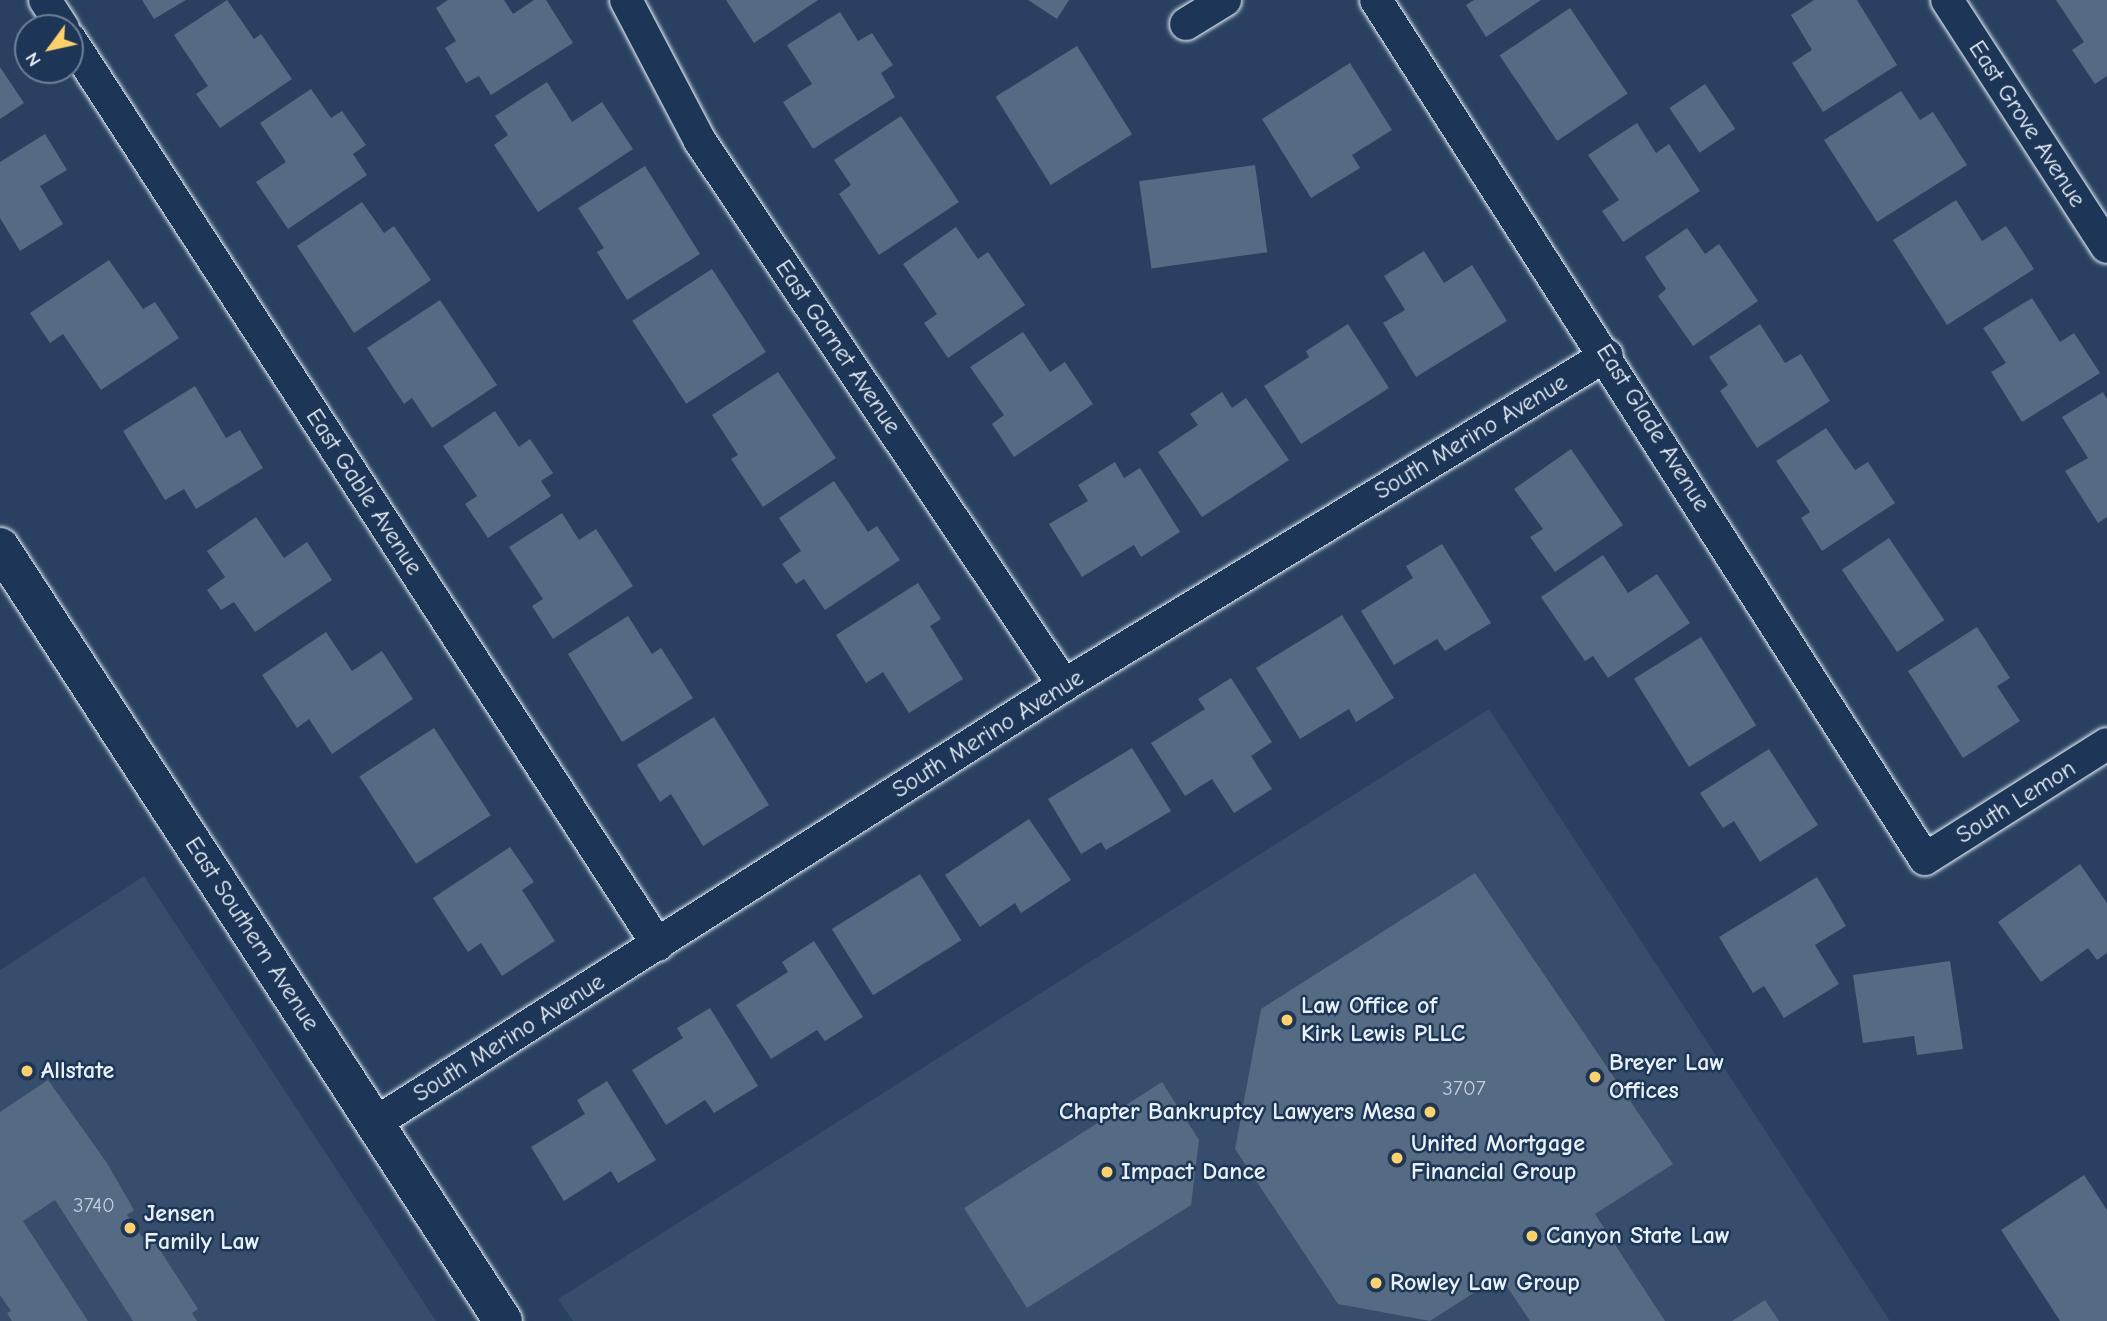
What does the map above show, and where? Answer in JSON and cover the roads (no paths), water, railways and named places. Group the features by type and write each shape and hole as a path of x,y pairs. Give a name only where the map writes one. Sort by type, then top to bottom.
{"main road":[{"name":"East Southern Avenue","path":"0,547 503,1321"}],"street":[{"name":"East Garnet Avenue","path":"626,0 700,141 1064,685"},
{"path":"1186,24 1225,0"},
{"name":"East Glade Avenue","path":"1377,0 1607,355 1926,859"},
{"name":"East Grove Avenue","path":"1947,0 2107,247"},
{"name":"East Gable Avenue","path":"84,61 658,945"},
{"name":"South Merino Avenue","path":"375,1123 1064,685 1607,355"},
{"name":"South Lemon","path":"1926,859 2107,744"}],"place":[{"name":"Law Office of Kirk Lewis PLLC","path":"1287,1020"},
{"name":"Allstate","path":"27,1071"},
{"name":"Breyer Law Offices","path":"1595,1077"},
{"name":"Chapter Bankruptcy Lawyers Mesa","path":"1430,1112"},
{"name":"United Mortgage Financial Group","path":"1397,1158"},
{"name":"Impact Dance","path":"1107,1172"},
{"name":"Jensen Family Law","path":"130,1228"},
{"name":"Canyon State Law","path":"1532,1236"},
{"name":"Rowley Law Group","path":"1376,1283"}]}
